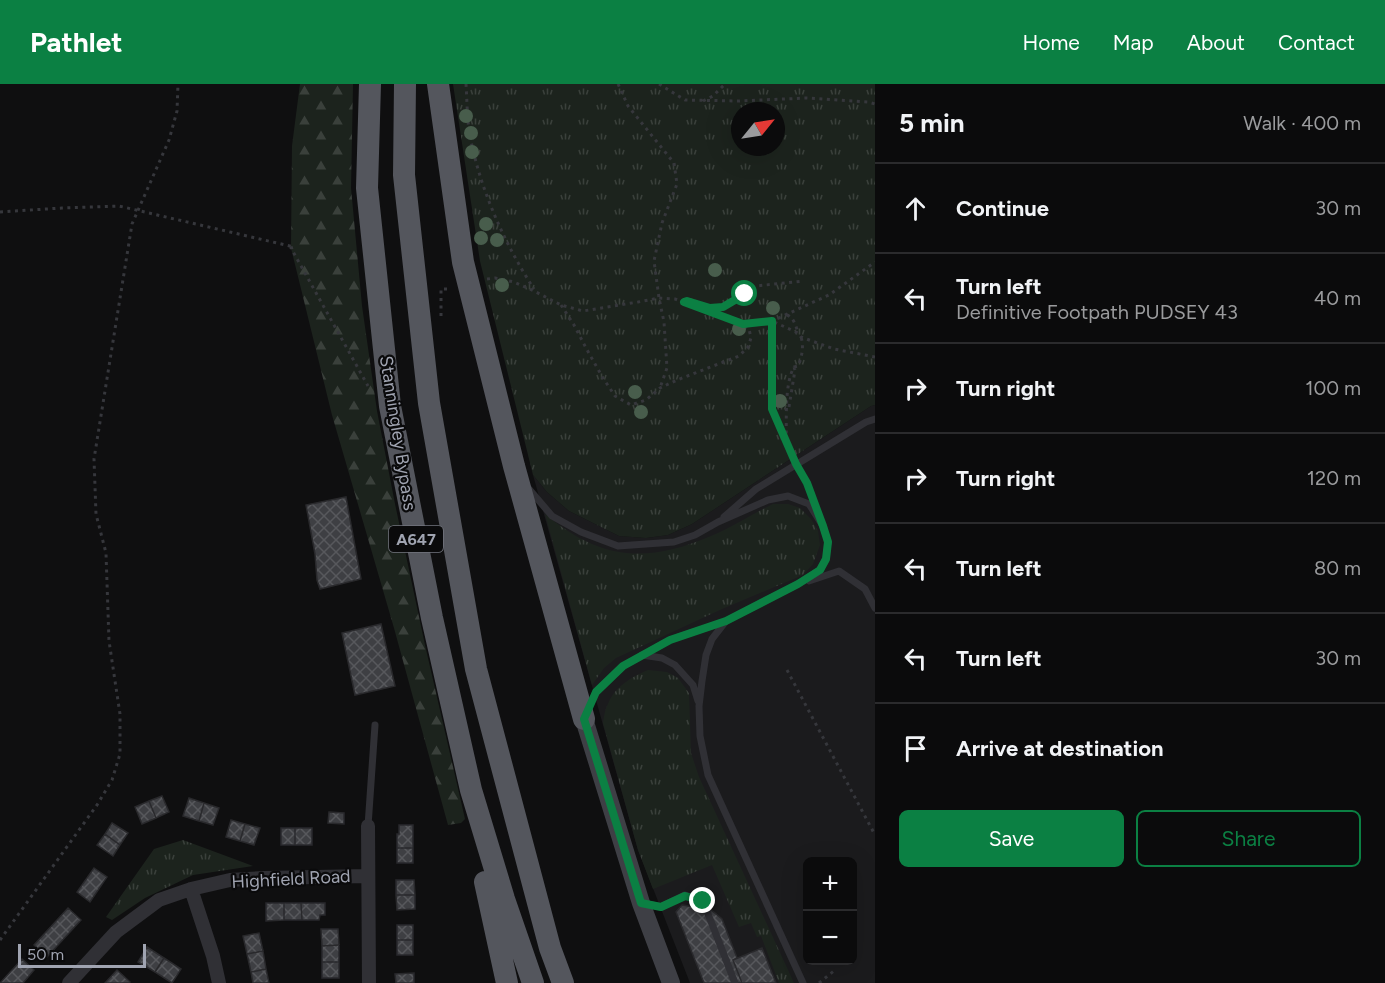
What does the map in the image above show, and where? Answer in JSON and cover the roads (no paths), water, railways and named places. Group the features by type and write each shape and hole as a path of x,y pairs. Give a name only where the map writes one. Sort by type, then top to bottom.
{"highway":[{"name":"Stanningley Bypass","path":"370,84 367,188 390,406 432,618 471,790 504,899 533,983"},
{"name":"Stanningley Bypass","path":"405,84 404,175 429,403 476,669 550,948 563,983"},
{"path":"438,84 467,280 514,466 584,719"},
{"path":"471,790 486,884 507,983"}],"main road":[{"path":"584,719 641,903 671,983"}],"street":[{"path":"368,826 369,983"},
{"name":"Highfield Road","path":"69,983 116,932 159,900 190,889 230,880 368,876"},
{"path":"190,889 213,956 219,983"}],"lane":[{"path":"718,522 756,489 866,422 875,419"},
{"path":"514,466 530,491 552,516 581,532 618,546 674,542 695,535 768,500 788,496 809,504 823,526 828,542 826,559 820,570 798,584 726,621 670,640 623,666 596,692 584,719"},
{"path":"798,584 839,571 865,590 875,608"},
{"path":"726,621 712,639 706,655 699,706 700,736 708,775 803,983"},
{"path":"641,655 662,658 675,665 693,685 699,706"},
{"path":"368,826 375,724"},
{"path":"641,903 661,907 685,896 703,901 735,983"}]}
